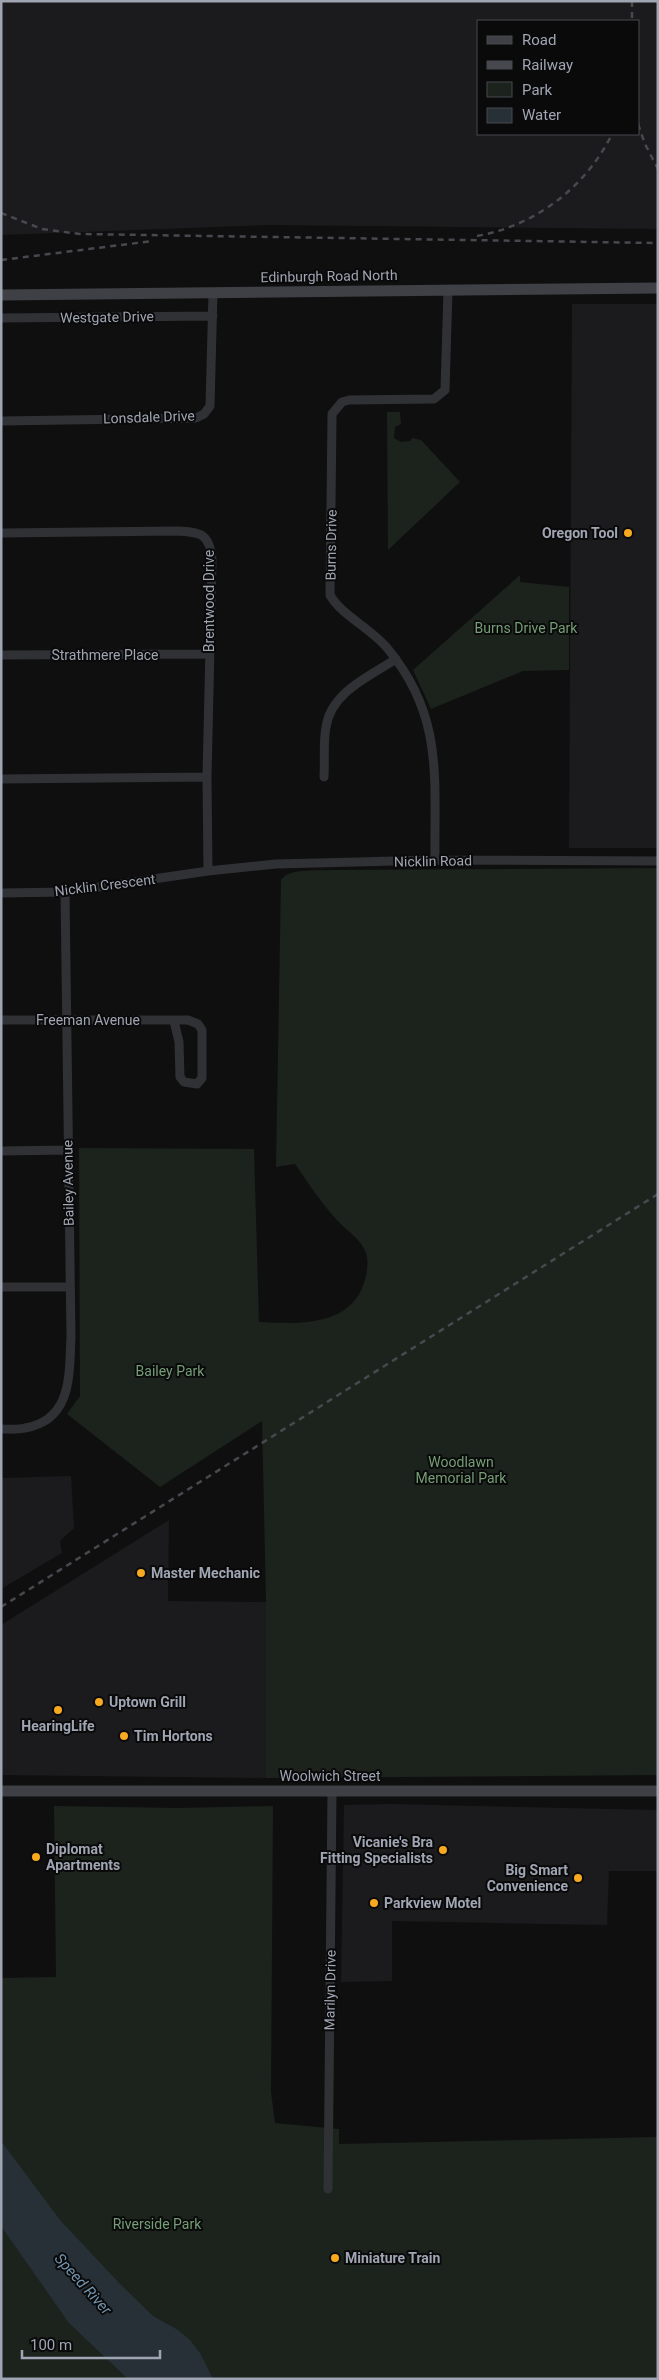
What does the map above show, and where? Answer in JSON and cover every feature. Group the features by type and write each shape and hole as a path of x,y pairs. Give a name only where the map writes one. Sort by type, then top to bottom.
{"main road":[{"name":"Edinburgh Road North","path":"1,295 658,288"},
{"name":"Woolwich Street","path":"1,1791 658,1791"}],"street":[{"name":"Burns Drive","path":"435,860 432,736 416,688 396,659 375,635 337,604 330,595 332,414 342,402 348,400 434,398 443,393 445,390 448,338 448,290"},
{"name":"Lonsdale Drive","path":"1,420 196,418 204,414 210,406 213,293"},
{"name":"Westgate Drive","path":"1,318 213,316"},
{"name":"Brentwood Drive","path":"1,533 196,532 206,538 211,546 208,654 208,871"},
{"name":"Strathmere Place","path":"1,655 208,654"},
{"path":"324,777 325,728 336,701 354,686 396,659"},
{"path":"1,779 207,777"},
{"name":"Nicklin Road","path":"208,871 276,864 435,860 658,861"},
{"name":"Nicklin Crescent","path":"1,893 65,892 208,871"},
{"name":"Bailey Avenue","path":"1,1429 33,1426 52,1414 65,1399 68,1390 70,1286 65,892"},
{"name":"Freeman Avenue","path":"1,1020 188,1020 198,1024 202,1030 202,1078 197,1084 184,1082 180,1077 179,1042 174,1021"},
{"path":"1,1151 68,1150"},
{"path":"1,1287 70,1286"},
{"name":"Marilyn Drive","path":"328,2189 332,1792"}],"shaded area":[{"path":"1,1 658,1 658,229 268,225 1,235"},
{"path":"572,304 658,304 658,848 569,848"},
{"path":"71,1476 74,1528 60,1541 62,1553 1,1589 1,1478"},
{"path":"169,1520 168,1601 266,1602 266,1778 1,1775 1,1625"},
{"path":"391,1804 658,1810 658,1871 609,1871 607,1925 392,1921 392,1981 341,1982 344,1805"}],"green space":[{"path":"387,412 400,412 401,424 395,427 394,438 401,442 410,441 412,438 421,440 460,482 388,550"},
{"name":"Burns Drive Park","path":"520,575 520,582 569,587 569,670 523,671 431,709 413,670"},
{"path":"658,868 658,1775 266,1778 266,1602 262,1421 160,1487 67,1414 80,1396 79,1148 254,1149 259,1322 305,1322 335,1315 347,1308 357,1297 364,1283 367,1264 366,1253 357,1238 340,1223 314,1192 295,1164 276,1167 281,880 285,876 296,872 311,870"},
{"name":"Riverside Park","path":"54,1806 179,1808 273,1806 271,2092 275,2123 339,2129 339,2144 658,2137 658,2379 1,2379 1,1978 56,1977"}],"water":[{"name":"Speed River","path":"1,2141 60,2220 119,2283 153,2316 178,2330 190,2340 200,2353 213,2379 128,2379 69,2323 1,2226"}],"railway":[{"path":"632,1 632,20"},
{"path":"639,127 645,144 658,169"},
{"path":"477,236 519,223 556,201 588,171 611,135"},
{"path":"1,213 42,229 80,234 658,243"},
{"path":"1,260 153,241"},
{"path":"1,1607 658,1194"}],"place":[{"name":"Oregon Tool","path":"628,533"},
{"name":"Master Mechanic","path":"141,1573"},
{"name":"Uptown Grill","path":"99,1702"},
{"name":"HearingLife","path":"58,1710"},
{"name":"Tim Hortons","path":"124,1736"},
{"name":"Vicanie's Bra Fitting Specialists","path":"443,1850"},
{"name":"Diplomat Apartments","path":"36,1857"},
{"name":"Big Smart Convenience","path":"578,1878"},
{"name":"Parkview Motel","path":"374,1903"},
{"name":"Miniature Train","path":"335,2258"}],"park label":[{"name":"Bailey Park","path":"170,1371"},
{"name":"Woodlawn Memorial Park","path":"461,1470"}]}
